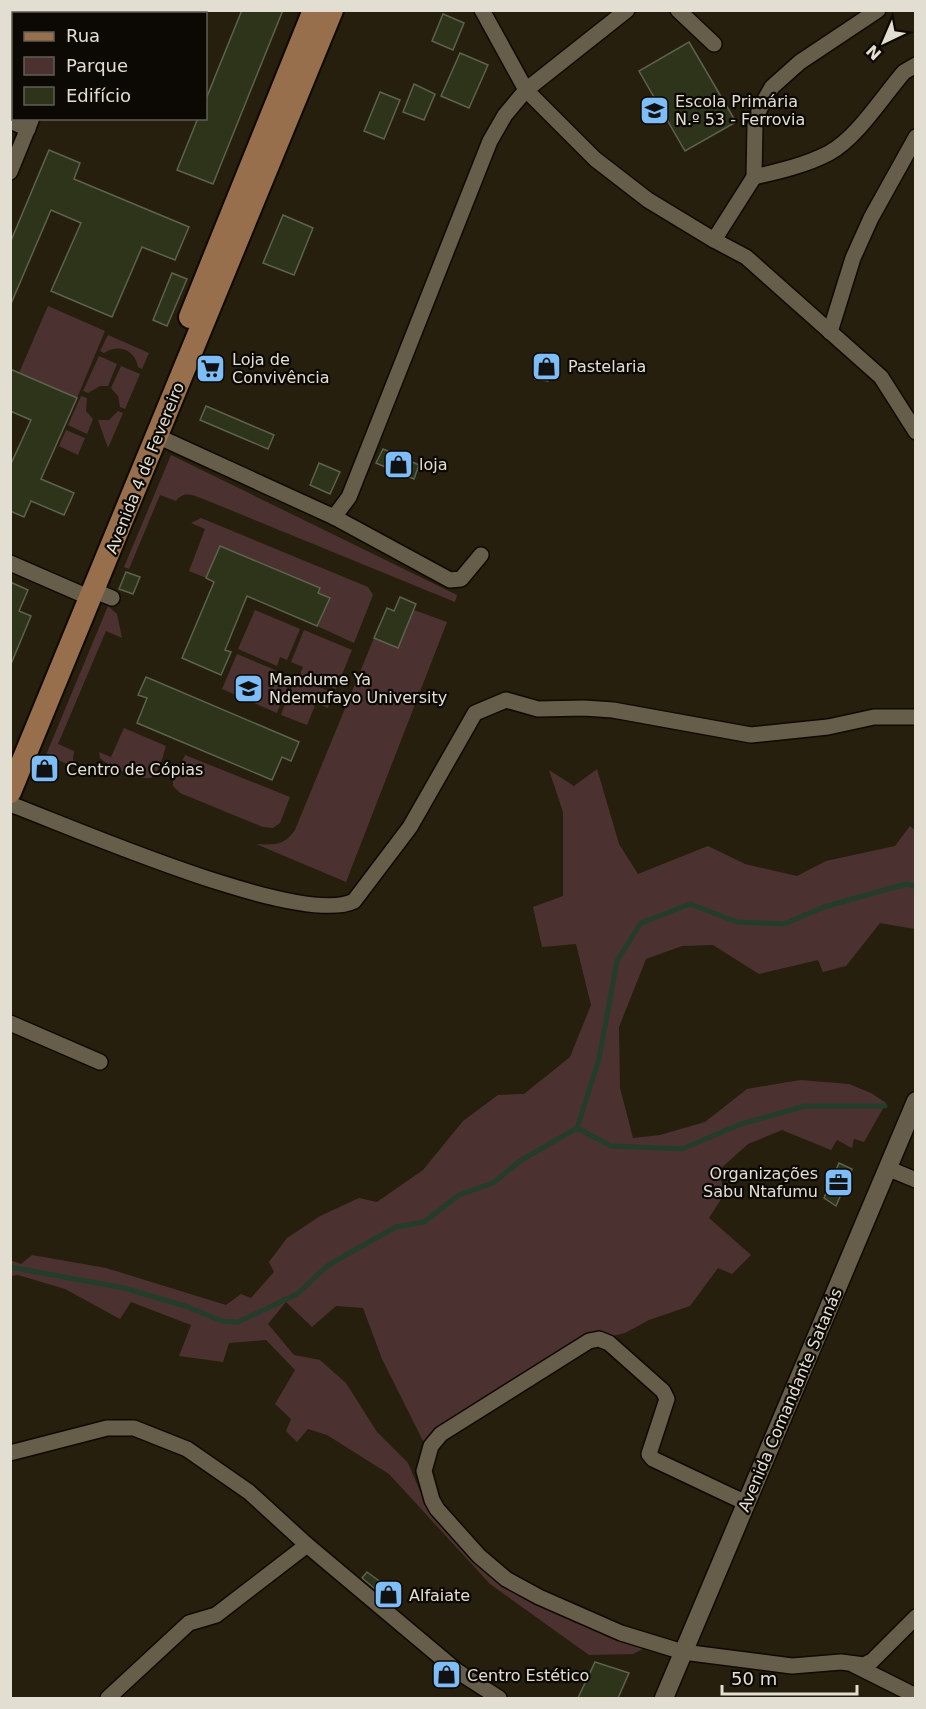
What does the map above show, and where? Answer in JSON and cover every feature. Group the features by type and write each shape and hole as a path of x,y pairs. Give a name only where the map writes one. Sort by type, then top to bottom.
{"main road":[{"name":"Avenida 4 de Fevereiro","path":"10,758 95,594 314,10"},
{"name":"Avenida 4 de Fevereiro","path":"10,792 95,594 157,436 332,10"}],"street":[{"path":"482,10 526,90 595,159 648,200 714,240 746,256 880,377 915,432"},
{"path":"334,517 349,497 490,141 505,115 526,90 627,10"},
{"path":"678,10 714,44"},
{"path":"714,240 754,177 755,125 760,108 772,87 800,62 878,10"},
{"path":"754,177 790,169 830,152 853,134 904,72 915,65"},
{"path":"10,121 30,124 10,172"},
{"path":"830,332 853,258 871,218 915,137"},
{"path":"157,436 334,517 450,580 461,579 481,555"},
{"path":"10,563 95,594"},
{"path":"10,804 155,860 241,890 294,903 343,905 354,901 410,827 475,713 506,700 538,709 613,710 751,735 828,727 874,717 915,717"},
{"path":"10,1023 100,1062"},
{"name":"Avenida Comandante Satanás","path":"664,1698 915,1101"},
{"path":"887,1168 915,1180"},
{"path":"746,1503 653,1459 649,1454 667,1399 663,1391 617,1350 609,1343 599,1339 589,1341 441,1434 431,1446 424,1471 432,1500 437,1509 479,1556 506,1579 539,1597 621,1633 684,1652 792,1666 840,1662 852,1665 915,1696"},
{"path":"10,1453 107,1428 134,1428 187,1449 249,1492 307,1545 457,1671 499,1698"},
{"path":"108,1698 189,1623 216,1615 307,1545"},
{"path":"852,1665 864,1665 872,1661 915,1617"}],"green space":[{"path":"48,306 105,331 77,398 19,373"},
{"path":"108,335 149,353 142,369 138,367 134,356 126,350 115,349 104,353 100,351"},
{"path":"99,356 117,364 108,386 100,386 88,393 83,391"},
{"path":"121,366 140,374 125,409 120,407 118,396 111,388"},
{"path":"81,396 87,398 86,411 93,419 87,434 68,425"},
{"path":"118,411 123,413 108,448 98,420 109,420"},
{"path":"66,430 85,438 78,455 59,446"},
{"path":"171,455 457,595 455,602 201,498 188,495 176,501 160,495 129,569 124,567"},
{"path":"201,518 368,587 373,595 354,643 317,626 329,598 318,593 320,588 220,546 206,578 189,571 205,529 191,523"},
{"path":"108,606 117,614 122,638 106,631 58,744 74,751 73,759 79,769 46,755"},
{"path":"255,610 300,629 287,660 280,657 277,666 238,649"},
{"path":"414,610 447,622 346,882 256,844 283,842 295,830 374,638 398,648"},
{"path":"304,630 352,650 336,689 300,675 303,667 291,662"},
{"path":"237,654 275,670 272,676 289,683 277,713 222,689"},
{"path":"299,679 334,693 328,708 316,703 307,725 281,715 293,684 297,686"},
{"path":"124,728 166,746 159,767 152,777 141,778 117,769 100,758 99,752 111,757"},
{"path":"185,755 290,797 280,823 273,828 263,827 180,793 173,786 173,781"},
{"path":"597,769 619,844 638,874 708,846 745,864 797,876 826,861 895,846 910,826 915,830 915,929 880,923 846,966 823,972 818,960 759,974 713,945 682,946 646,959 619,1027 620,1088 633,1138 660,1135 705,1122 747,1089 800,1080 849,1084 871,1093 886,1103 864,1142 854,1139 852,1148 837,1140 831,1150 782,1130 748,1144 718,1171 725,1193 709,1218 751,1255 732,1274 718,1268 690,1306 649,1320 625,1333 599,1339 441,1434 423,1441 382,1359 363,1308 336,1306 312,1327 286,1302 268,1324 294,1355 320,1360 346,1383 377,1432 408,1463 423,1498 506,1579 655,1643 633,1654 589,1655 490,1584 389,1474 327,1435 308,1429 297,1442 286,1431 291,1419 275,1404 295,1370 266,1340 229,1343 223,1362 179,1356 191,1325 131,1302 120,1319 65,1289 18,1275 11,1276 10,1260 21,1264 32,1255 106,1268 226,1305 241,1294 251,1298 274,1272 269,1262 287,1238 320,1216 359,1198 377,1202 423,1170 463,1121 498,1095 524,1094 570,1057 591,1005 576,944 542,947 533,907 563,896 563,812 549,770 574,786"}],"building":[{"path":"242,10 283,10 213,184 177,170 197,120 207,120 207,97"},
{"path":"443,14 464,23 453,50 432,41"},
{"path":"689,42 736,122 685,151 639,71"},
{"path":"460,53 488,65 469,108 441,96"},
{"path":"414,84 435,94 424,120 403,112"},
{"path":"380,92 400,100 384,139 364,131"},
{"path":"49,150 80,163 74,179 189,227 175,260 142,247 112,317 51,291 81,223 51,210 10,306 10,243"},
{"path":"283,215 313,228 294,275 263,263"},
{"path":"172,273 187,279 167,326 153,320"},
{"name":"Pastelaria","path":"542,353 557,362 548,381 535,379"},
{"path":"10,369 77,398 41,479 74,493 64,515 31,501 24,517 10,511 10,466 31,420 10,411"},
{"path":"206,406 274,435 268,449 200,420"},
{"name":"loja","path":"383,449 419,465 414,479 376,463"},
{"path":"319,463 340,472 330,494 310,485"},
{"path":"220,546 320,588 318,593 330,598 317,626 247,596 225,650 231,652 221,675 182,658 214,582 206,578"},
{"path":"126,572 140,577 133,594 119,589"},
{"path":"10,582 28,590 19,611 31,616 11,664"},
{"path":"400,597 416,604 398,648 374,638 387,608 394,611"},
{"path":"146,677 299,742 291,761 282,757 272,780 137,723 147,698 138,695"},
{"name":"Organizações Sabu Ntafumu","path":"839,1163 852,1169 836,1206 824,1198"},
{"path":"367,1572 401,1597 395,1606 362,1578"},
{"path":"595,1662 629,1673 618,1698 578,1698"}],"waterway":[{"path":"10,1267 124,1288 185,1306 222,1321 238,1322 297,1294 326,1267 396,1227 424,1222 459,1195 493,1183 520,1161 577,1128 599,1059 617,961 641,923 690,904 737,922 784,924 824,907 906,884 916,886"},
{"path":"577,1128 611,1146 682,1149 741,1124 805,1106 885,1106"}],"place":[{"name":"Escola Primária N.º 53 - Ferrovia","path":"654,110"},
{"name":"Pastelaria","path":"547,366"},
{"name":"Loja de Convivência","path":"211,368"},
{"name":"loja","path":"398,464"},
{"name":"Mandume Ya Ndemufayo University","path":"248,688"},
{"name":"Centro de Cópias","path":"45,769"},
{"name":"Organizações Sabu Ntafumu","path":"839,1182"},
{"name":"Alfaiate","path":"388,1595"},
{"name":"Centro Estético","path":"446,1675"}]}
